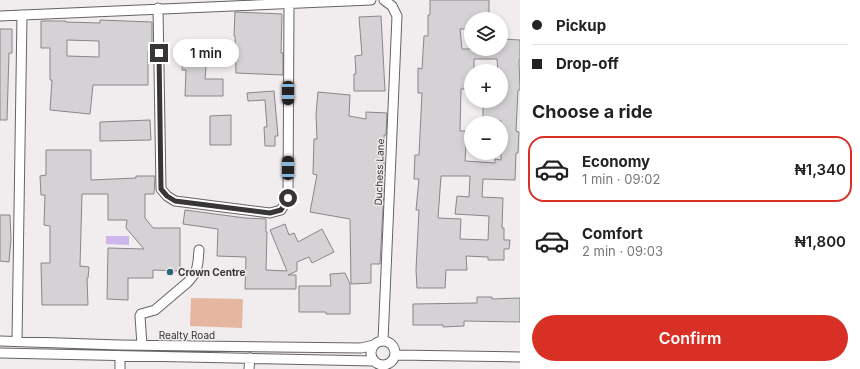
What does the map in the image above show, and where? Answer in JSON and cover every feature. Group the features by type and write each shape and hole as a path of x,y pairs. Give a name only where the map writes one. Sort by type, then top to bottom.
{"street":[{"path":"0,16 371,0"},
{"name":"Duchess Lane","path":"383,341 397,16 392,6 384,0"},
{"path":"158,8 161,189 167,196 175,201 270,213 281,210 288,198 289,4"},
{"path":"17,341 22,15"},
{"path":"142,345 141,314 155,310 188,282 196,272 199,250"},
{"name":"Realty Road","path":"0,341 142,345 361,348 374,345"},
{"path":"0,353 362,360 373,361 382,368 393,361 396,355 394,348 390,343 383,341 374,345 370,353 373,361"},
{"path":"396,355 520,357"},
{"path":"120,356 120,369"},
{"path":"249,369 250,358"}],"shaded area":[{"path":"106,236 129,236 129,245 106,244"},
{"path":"191,298 243,299 242,328 190,326"}],"building":[{"path":"430,0 489,0 489,12 464,12 464,29 460,29 464,56 508,56 508,39 520,40 520,90 518,90 516,131 519,132 518,153 516,153 515,180 483,179 482,197 503,198 502,228 504,228 504,240 510,240 509,249 504,249 504,260 488,260 488,257 466,256 467,270 446,270 445,288 417,288 416,270 419,210 416,210 419,179 414,179 415,155 419,155 422,93 418,93 418,68 422,69 424,36 428,36 428,15 430,15","holes":["474,59 497,59 497,64 508,64 508,108 483,108 483,116 508,116 508,160 495,160 495,163 465,161 464,131 460,131 461,89 464,89 464,64 474,64","441,176 470,176 469,197 457,196 455,214 489,216 488,240 460,239 461,219 438,218"]},
{"path":"235,12 282,14 281,53 283,53 283,75 236,73 234,36"},
{"path":"381,16 385,91 354,91 354,74 356,74 355,56 362,55 359,17"},
{"path":"100,20 152,22 152,51 148,51 148,85 93,85 90,114 50,110 52,80 50,80 50,48 41,48 41,21 100,23","holes":["67,40 99,41 99,57 67,56"]},
{"path":"0,29 12,29 12,53 9,53 7,120 0,120"},
{"path":"184,42 208,44 205,79 223,79 223,96 185,96 186,70 182,70"},
{"path":"274,91 278,136 275,136 275,146 265,146 264,127 267,127 265,100 248,101 247,93"},
{"path":"318,92 350,95 349,116 366,119 366,112 387,113 386,135 384,135 384,190 380,264 371,264 371,283 351,284 350,219 310,212 317,175 313,174 314,139 317,139 316,114"},
{"path":"231,115 231,145 210,145 210,116"},
{"path":"150,120 151,140 100,141 100,122"},
{"path":"46,150 91,150 91,180 155,176 154,194 145,194 145,218 153,228 180,228 180,271 153,270 153,278 128,278 128,300 107,299 108,248 144,249 126,228 127,220 108,220 108,194 82,194 80,266 89,267 87,278 88,305 42,305 41,263 50,263 50,226 44,225 45,195 41,195 40,176 46,175"},
{"path":"185,210 245,218 266,219 266,270 287,271 270,230 285,224 289,235 294,233 298,242 322,229 334,252 312,263 309,257 297,262 297,271 288,275 296,275 296,289 245,289 246,257 217,256 218,229 183,224"},
{"path":"0,215 10,215 11,239 9,262 0,261"},
{"path":"345,273 350,284 350,314 299,312 299,286 331,286 330,274"},
{"path":"477,297 492,297 492,299 520,298 520,322 464,321 464,326 443,327 443,325 413,325 413,304 477,303"}],"place":[{"name":"Crown Centre","path":"170,272"}],"route":[{"path":"159,53 161,189 167,196 175,201 270,213 281,210 288,198"}]}
